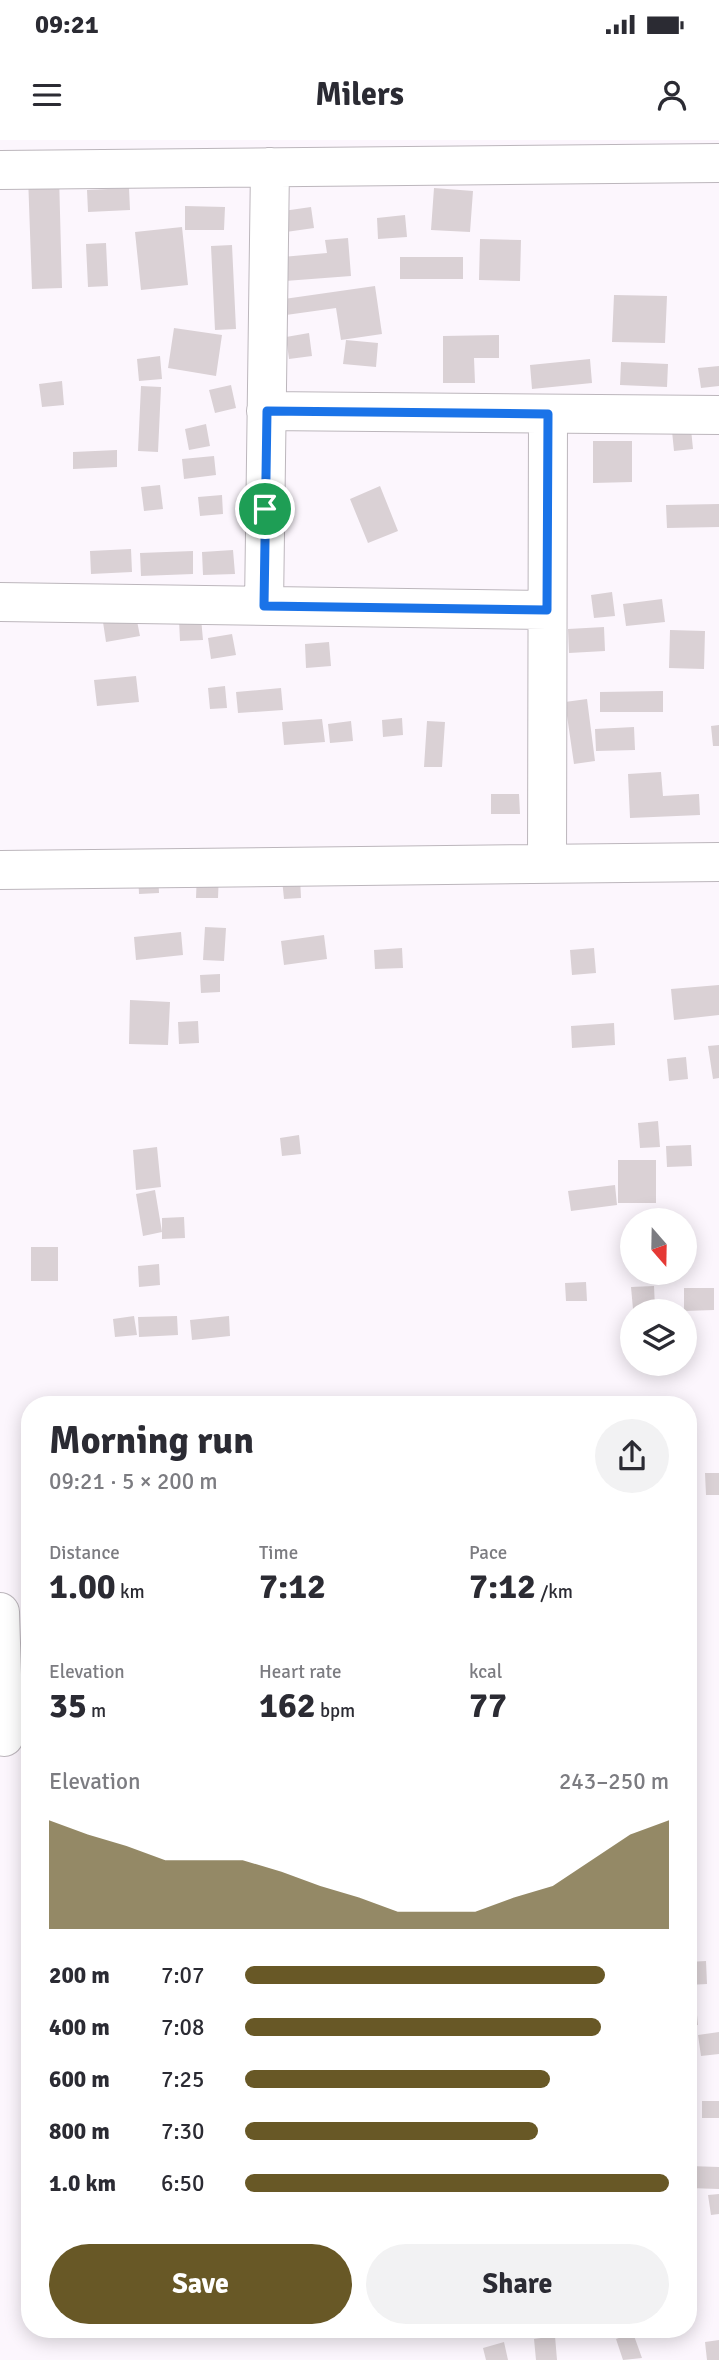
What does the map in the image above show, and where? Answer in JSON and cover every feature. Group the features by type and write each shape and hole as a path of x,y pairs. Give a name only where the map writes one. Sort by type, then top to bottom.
{"street":[{"path":"0,170 719,163"},
{"path":"264,606 270,167"},
{"path":"267,411 719,415"},
{"path":"547,864 548,414"},
{"path":"0,602 547,610"},
{"path":"0,870 719,862"},
{"path":"0,1612 4,1738"}],"building":[{"path":"59,175 62,288 32,289 28,176"},
{"path":"129,188 130,210 88,212 87,190"},
{"path":"434,188 473,191 470,232 431,230"},
{"path":"185,206 225,207 224,230 185,230"},
{"path":"311,207 314,228 286,232 283,211"},
{"path":"405,215 407,237 378,239 377,218"},
{"path":"182,227 188,285 141,290 135,232"},
{"path":"348,238 351,276 285,281 282,257 327,253 325,240"},
{"path":"480,239 521,240 520,281 479,280"},
{"path":"106,243 108,286 88,287 86,244"},
{"path":"232,245 236,329 215,330 211,246"},
{"path":"400,257 463,257 463,279 400,279"},
{"path":"375,286 382,334 341,340 336,308 286,315 284,299"},
{"path":"614,295 667,296 665,343 612,342"},
{"path":"174,328 222,335 216,376 168,368"},
{"path":"309,333 312,356 289,359 286,337"},
{"path":"499,335 499,358 474,358 475,383 443,383 443,336"},
{"path":"346,340 378,343 376,367 343,364"},
{"path":"160,356 162,379 139,381 137,359"},
{"path":"590,359 592,383 532,389 530,365"},
{"path":"621,362 668,364 667,387 620,385"},
{"path":"719,366 719,386 701,388 698,368"},
{"path":"62,381 64,405 42,407 39,384"},
{"path":"231,385 236,408 215,413 209,390"},
{"path":"141,386 161,387 158,452 138,451"},
{"path":"206,424 210,446 189,450 185,429"},
{"path":"691,429 693,449 674,451 672,431"},
{"path":"593,441 632,441 632,482 593,483"},
{"path":"117,450 117,467 73,469 73,452"},
{"path":"214,456 216,475 184,479 182,459"},
{"path":"160,485 163,509 144,511 141,487"},
{"path":"380,486 398,531 368,543 350,499"},
{"path":"222,495 223,514 200,516 198,497"},
{"path":"719,504 719,527 667,528 666,505"},
{"path":"131,549 132,572 91,574 90,551"},
{"path":"233,550 235,574 203,575 202,552"},
{"path":"193,551 193,574 141,576 140,553"},
{"path":"612,592 615,616 594,618 591,595"},
{"path":"662,599 665,622 626,626 623,604"},
{"path":"136,616 140,636 106,642 103,622"},
{"path":"201,618 203,640 180,641 179,620"},
{"path":"604,627 605,651 569,653 568,629"},
{"path":"670,630 705,631 704,669 669,668"},
{"path":"232,634 236,655 211,659 208,638"},
{"path":"329,642 331,666 306,668 305,644"},
{"path":"136,676 139,702 97,706 94,680"},
{"path":"225,686 227,708 210,709 208,688"},
{"path":"281,688 283,710 238,713 236,692"},
{"path":"663,691 663,712 600,712 600,692"},
{"path":"587,699 595,761 574,764 565,702"},
{"path":"402,718 403,735 383,737 382,720"},
{"path":"322,719 325,742 284,745 282,722"},
{"path":"351,721 353,741 330,743 328,724"},
{"path":"427,721 445,722 442,767 424,767"},
{"path":"719,725 719,746 713,746 711,726"},
{"path":"634,727 635,750 596,751 595,729"},
{"path":"661,772 663,796 699,794 700,815 630,818 628,774"},
{"path":"491,794 519,794 520,814 491,814"},
{"path":"158,870 159,893 139,894 138,871"},
{"path":"197,872 219,873 218,898 196,898"},
{"path":"300,877 301,898 284,899 282,879"},
{"path":"205,927 226,928 224,961 203,960"},
{"path":"181,932 183,955 136,960 134,937"},
{"path":"324,935 327,959 284,965 281,941"},
{"path":"402,948 403,968 375,969 374,950"},
{"path":"594,948 596,973 572,975 570,950"},
{"path":"220,974 220,992 201,993 200,975"},
{"path":"719,985 719,1015 674,1020 671,989"},
{"path":"130,1000 170,1002 168,1045 129,1044"},
{"path":"198,1021 199,1043 179,1044 178,1022"},
{"path":"614,1023 615,1045 572,1048 571,1026"},
{"path":"719,1045 719,1078 713,1079 708,1046"},
{"path":"686,1057 688,1079 669,1081 667,1059"},
{"path":"658,1121 660,1147 640,1148 638,1123"},
{"path":"299,1135 301,1154 282,1156 280,1138"},
{"path":"691,1145 692,1166 667,1167 666,1146"},
{"path":"157,1147 161,1187 136,1190 133,1150"},
{"path":"618,1160 656,1160 656,1203 618,1203"},
{"path":"615,1185 617,1205 571,1211 568,1191"},
{"path":"155,1190 162,1232 143,1236 136,1194"},
{"path":"184,1217 185,1238 162,1239 162,1218"},
{"path":"31,1247 58,1247 58,1281 31,1281"},
{"path":"159,1264 160,1285 139,1287 138,1266"},
{"path":"586,1282 587,1301 566,1301 565,1283"},
{"path":"654,1286 655,1299 632,1299 631,1287"},
{"path":"684,1288 714,1288 714,1310 697,1311 697,1299 684,1299"},
{"path":"134,1316 137,1335 115,1337 113,1319"},
{"path":"177,1316 178,1335 139,1337 138,1317"},
{"path":"229,1316 230,1336 192,1340 190,1320"},
{"path":"705,1473 719,1473 719,1495 706,1495"},
{"path":"706,1961 707,1984 697,1985 697,1962"},
{"path":"719,2032 719,2054 701,2056 698,2035"},
{"path":"702,2101 719,2101 719,2118 702,2118"},
{"path":"697,2166 719,2167 719,2189 697,2188"},
{"path":"719,2194 719,2214 711,2215 708,2195"},
{"path":"555,2338 557,2360 536,2360 534,2339"},
{"path":"635,2338 642,2358 623,2360 616,2339"},
{"path":"719,2340 719,2360 707,2360 705,2342"},
{"path":"504,2342 508,2360 486,2360 483,2348"}],"route":[{"path":"267,411 548,414 547,610 264,606 265,509 267,411"}]}
